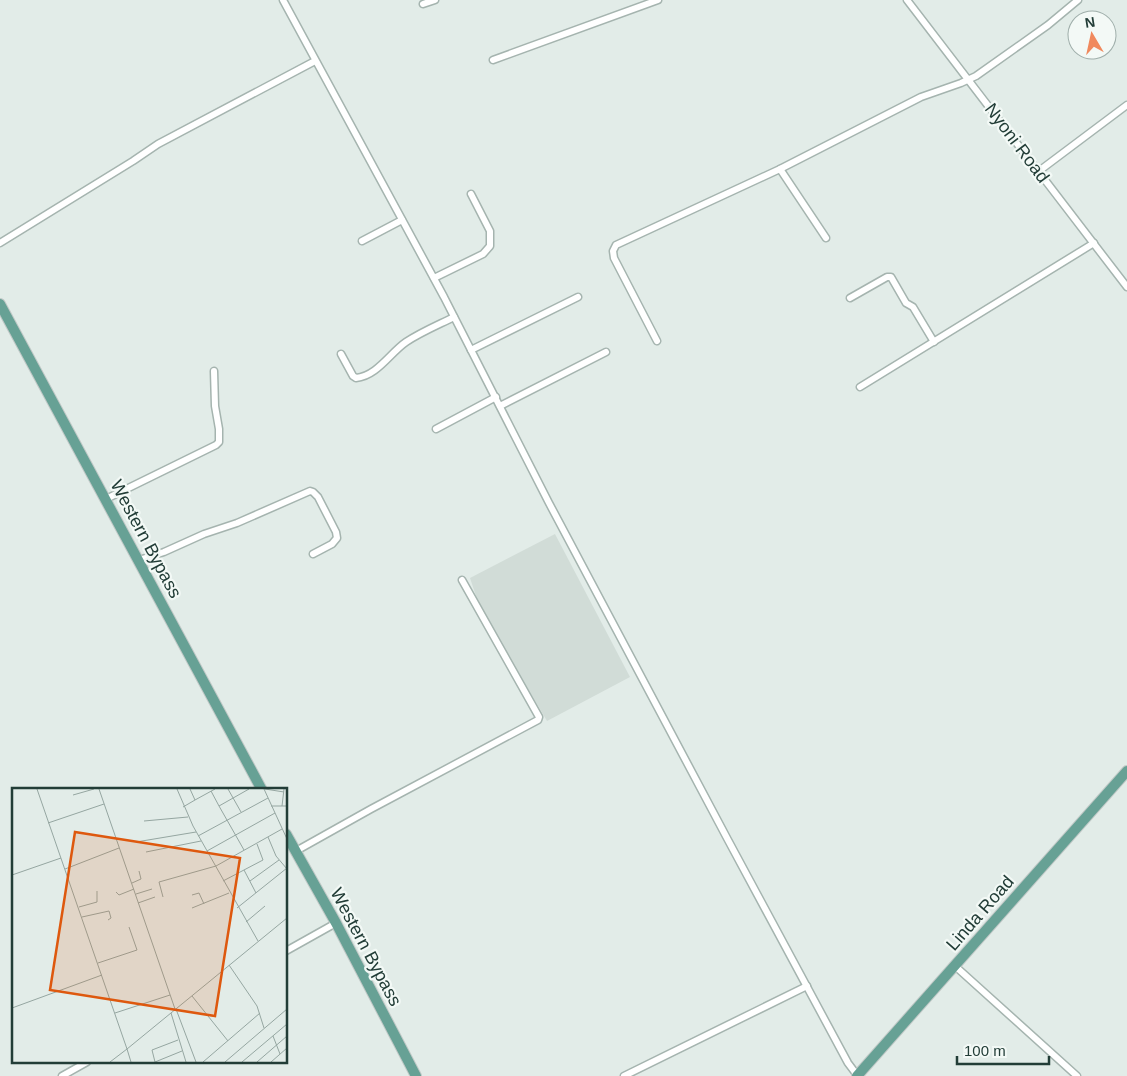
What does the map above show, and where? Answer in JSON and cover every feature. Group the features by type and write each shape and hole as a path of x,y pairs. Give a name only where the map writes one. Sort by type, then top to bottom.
{"main road":[{"name":"Western Bypass","path":"0,304 261,788"},
{"name":"Linda Road","path":"859,1075 1127,771"},
{"name":"Western Bypass","path":"288,837 336,923 416,1076"}],"street":[{"path":"283,0 434,278 549,503 693,774 848,1063 859,1075"},
{"path":"423,4 435,0"},
{"path":"494,60 658,0"},
{"name":"Nyoni Road","path":"907,0 1127,287"},
{"path":"657,341 614,258 613,248 616,245 780,169 921,97 969,80 1048,25 1078,0"},
{"path":"0,243 158,144 315,60"},
{"path":"1039,171 1127,105"},
{"path":"780,169 826,238"},
{"path":"434,278 483,254 490,246 490,231 471,194"},
{"path":"362,241 402,220"},
{"path":"860,387 1094,243"},
{"path":"850,298 887,277 891,277 906,303 913,308 934,342"},
{"path":"471,350 578,298"},
{"path":"341,354 353,376 356,378 365,376 389,359 405,343 454,316"},
{"path":"500,406 606,352"},
{"path":"106,499 219,442 214,371"},
{"path":"436,429 496,398"},
{"path":"139,560 237,523 310,491 318,497 336,532 337,538 332,544 313,554"},
{"path":"296,851 538,720 540,717 462,580"},
{"path":"288,950 336,923"},
{"path":"955,966 1077,1076"},
{"path":"624,1076 807,986"},
{"path":"62,1076 83,1064"}],"shaded area":[{"path":"555,534 630,677 547,721 480,608 470,578"}]}
